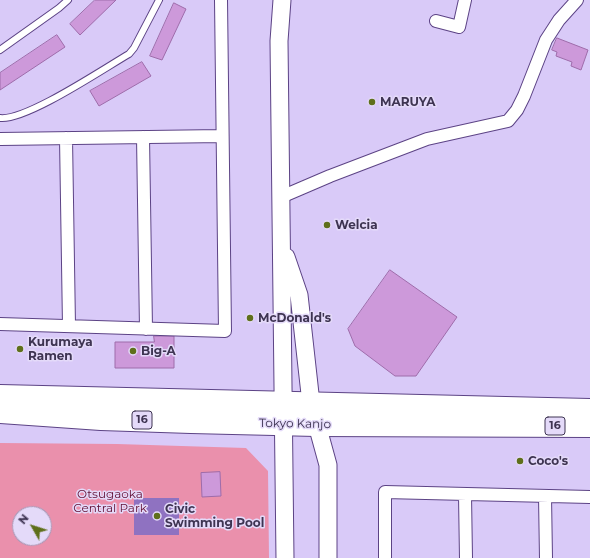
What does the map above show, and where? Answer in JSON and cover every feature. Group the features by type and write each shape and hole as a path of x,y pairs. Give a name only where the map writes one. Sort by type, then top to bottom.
{"highway":[{"name":"Tokyo Kanjo","path":"0,396 590,410"},
{"name":"Tokyo Kanjo","path":"0,412 101,419 316,425 590,426"}],"street":[{"path":"0,324 225,331 221,0"},
{"path":"282,0 279,41 285,558"},
{"path":"436,21 459,27 465,0"},
{"path":"281,197 330,176 427,140 508,121 517,110 524,96 546,40 559,20 577,0"},
{"path":"0,138 222,136"},
{"path":"143,137 146,329"},
{"path":"66,138 69,326"},
{"path":"281,244 299,295 312,403 316,425 328,465 328,558"},
{"path":"385,558 385,492 590,497"},
{"path":"465,495 466,558"},
{"path":"545,496 546,558"}],"lane":[{"path":"0,50 68,0"},
{"path":"0,118 6,119 24,113 129,54 134,48 159,0"}],"green space":[{"name":"Otsugaoka Central Park","path":"0,443 117,444 246,448 268,471 269,558 0,558"}],"shaded area":[{"name":"Civic Swimming Pool","path":"134,498 179,498 179,535 134,535"}],"building":[{"path":"95,0 116,0 80,35 70,24"},
{"path":"174,3 186,9 162,60 150,56"},
{"path":"57,35 65,47 0,90 0,73"},
{"path":"557,38 588,50 581,70 571,66 572,62 556,56 557,52 552,50"},
{"path":"142,62 151,76 99,106 90,91"},
{"path":"390,270 457,317 416,376 395,376 355,346 348,329"},
{"path":"154,336 174,336 174,368 115,368 115,342 154,342"},
{"path":"220,472 221,496 202,497 201,473"}],"place":[{"name":"MARUYA","path":"372,102"},
{"name":"Welcia","path":"327,225"},
{"name":"McDonald's","path":"250,318"},
{"name":"Kurumaya Ramen","path":"20,349"},
{"name":"Big-A","path":"133,351"},
{"name":"Coco's","path":"520,461"},
{"name":"Civic Swimming Pool","path":"157,516"}]}
